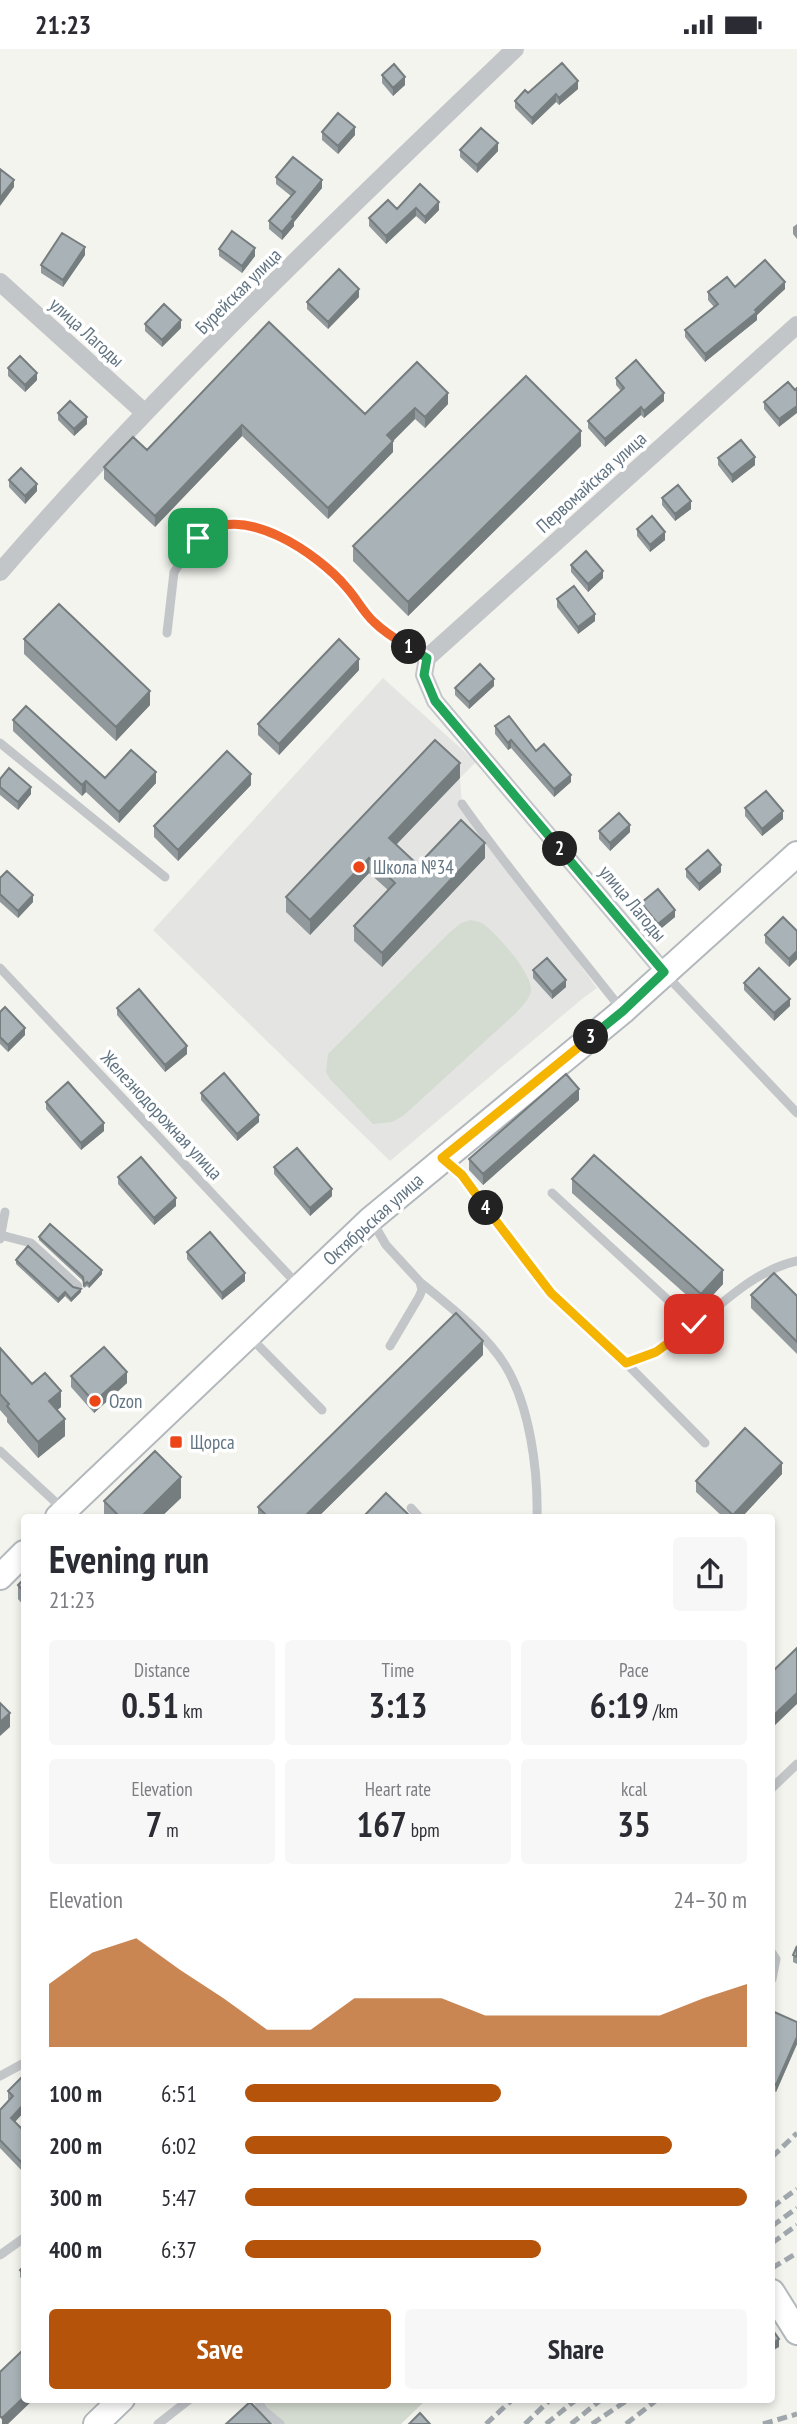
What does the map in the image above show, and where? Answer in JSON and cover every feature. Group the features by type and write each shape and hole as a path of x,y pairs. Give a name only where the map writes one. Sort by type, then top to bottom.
{"main road":[{"name":"Октябрьская улица","path":"65,1514 248,1334 371,1219 623,1011 797,854"},
{"path":"0,1577 21,1556"},
{"path":"775,2297 797,2332"},
{"path":"96,2424 118,2403"}],"street":[{"name":"Бурейская улица","path":"0,572 145,413 283,274 515,49"},
{"name":"улица Лагоды","path":"0,282 145,413"},
{"name":"Первомайская улица","path":"425,667 797,325"},
{"name":"улица Лагоды","path":"425,667 435,701 664,972"}],"lane":[{"path":"167,633 174,572 198,538 211,529 229,525 253,526 278,535 304,551 347,588 375,623 425,667"},
{"path":"0,743 165,877"},
{"path":"461,804 623,1011"},
{"name":"Железнодорожная улица","path":"0,968 299,1286"},
{"name":"улица Лагоды","path":"664,972 797,1113"},
{"path":"442,1158 462,1175 551,1293 626,1363 705,1443"},
{"path":"552,1193 694,1324"},
{"path":"5,1212 0,1237 30,1243 78,1286"},
{"path":"371,1219 386,1245 420,1282 469,1324 505,1364 519,1396 527,1427 536,1471 537,1514"},
{"path":"626,1363 656,1352 748,1282 797,1261"},
{"path":"390,1346 419,1297 422,1290 420,1282"},
{"path":"248,1334 322,1410"},
{"path":"0,1451 63,1514"},
{"path":"411,1509 416,1514"},
{"path":"775,1786 797,1764"},
{"path":"0,2076 21,2065"},
{"path":"0,2255 21,2240"},
{"path":"158,2424 185,2403"},
{"path":"259,2403 263,2410 280,2424"}],"shaded area":[{"name":"Школа №34","path":"383,678 476,762 460,778 462,804 597,988 390,1161 153,930"},
{"path":"471,920 484,925 514,956 530,983 529,996 516,1013 403,1116 392,1122 373,1124 330,1079 326,1072 328,1054 450,932 461,923"},
{"path":"256,2403 423,2403 401,2424 279,2424"}],"building":[{"path":"562,63 578,81 559,98 556,94 532,118 515,101 525,90 528,93"},
{"path":"394,64 405,77 393,88 382,75"},
{"path":"338,113 355,127 338,146 322,132"},
{"path":"481,128 498,143 477,165 460,150"},
{"path":"293,157 322,180 282,232 269,221 295,192 276,177"},
{"path":"0,169 14,180 0,198"},
{"path":"420,184 439,202 425,217 416,208 386,236 369,218 388,200 397,209"},
{"path":"232,231 255,248 242,266 219,249"},
{"path":"62,233 85,247 63,280 41,265"},
{"path":"765,260 785,282 755,310 757,312 705,354 685,330 718,304 708,292 727,277 735,287"},
{"path":"339,269 359,289 328,322 307,302"},
{"path":"164,304 181,320 162,340 145,324"},
{"path":"269,322 365,414 417,362 448,393 425,417 415,408 387,435 393,441 328,508 242,425 155,516 104,467 133,437 147,450"},
{"path":"20,356 37,373 25,385 8,368"},
{"path":"636,360 664,393 644,411 641,407 605,439 588,421 624,388 616,378"},
{"path":"526,376 581,431 408,602 353,546"},
{"path":"788,382 795,390 797,388 797,406 779,419 764,402"},
{"path":"70,401 87,417 74,429 58,413"},
{"path":"741,440 755,457 732,475 718,458"},
{"path":"21,468 37,484 25,496 9,480"},
{"path":"678,485 691,501 675,514 662,498"},
{"path":"652,516 665,532 650,545 637,529"},
{"path":"586,551 603,571 588,584 571,565"},
{"path":"574,586 595,614 578,627 557,599"},
{"path":"59,604 150,691 116,727 24,639"},
{"path":"339,639 359,659 279,744 258,724"},
{"path":"480,664 494,679 469,702 455,688"},
{"path":"26,706 105,778 131,750 156,772 119,812 86,781 82,785 13,720"},
{"path":"509,716 536,751 544,744 571,775 554,789 511,740 508,743 495,726"},
{"path":"435,740 460,763 389,838 418,865 461,820 485,843 382,953 354,926 395,883 369,858 310,920 286,897"},
{"path":"227,751 251,774 178,850 154,826"},
{"path":"9,768 31,787 18,802 0,787 0,779"},
{"path":"766,791 783,811 762,829 745,808"},
{"path":"619,813 630,825 610,843 599,831"},
{"path":"708,850 721,865 699,884 686,869"},
{"path":"7,871 33,895 18,911 0,894 0,878"},
{"path":"658,889 675,910 658,924 641,903"},
{"path":"783,917 797,931 797,951 789,959 765,935"},
{"path":"547,958 566,980 552,992 533,970"},
{"path":"759,968 790,999 774,1013 744,983"},
{"path":"139,989 187,1046 165,1065 117,1008"},
{"path":"5,1007 25,1028 8,1045 0,1037 0,1012"},
{"path":"224,1073 259,1115 237,1134 201,1093"},
{"path":"566,1074 579,1089 483,1174 469,1159"},
{"path":"68,1082 104,1123 81,1143 46,1102"},
{"path":"297,1148 332,1189 310,1208 274,1167"},
{"path":"594,1155 723,1270 701,1294 572,1179"},
{"path":"141,1157 176,1198 154,1218 118,1177"},
{"path":"50,1224 102,1270 89,1284 87,1282 84,1285 83,1277 39,1237"},
{"path":"210,1232 245,1273 222,1293 187,1252"},
{"path":"28,1246 73,1287 81,1289 71,1299 65,1292 58,1299 16,1260"},
{"path":"774,1273 797,1296 797,1342 751,1295"},
{"path":"456,1313 483,1341 307,1514 265,1514 258,1507"},
{"path":"104,1347 127,1372 94,1402 71,1376"},
{"path":"0,1348 32,1384 45,1373 61,1391 49,1401 65,1419 38,1442 0,1394"},
{"path":"745,1428 782,1463 734,1514 696,1481"},
{"path":"155,1451 181,1477 144,1514 117,1514 104,1501"},
{"path":"386,1493 408,1514 366,1514"},
{"path":"797,1648 797,1693 775,1714 775,1669"},
{"path":"0,1703 10,1713 0,1722"},
{"path":"775,2012 797,2022 797,2037 776,2085"},
{"path":"21,2078 21,2107 11,2118 21,2128 21,2162 0,2140 0,2110 13,2096 8,2091"},
{"path":"21,2352 21,2400 2,2418 0,2416 0,2372"},
{"path":"251,2403 271,2424 226,2424"},
{"path":"420,2413 430,2424 409,2424"}],"railway":[{"path":"775,2154 797,2133"},
{"path":"775,2205 797,2189"},
{"path":"775,2224 797,2208"},
{"path":"775,2241 797,2225"},
{"path":"775,2266 797,2253"},
{"path":"486,2424 509,2403"},
{"path":"525,2424 547,2403"},
{"path":"546,2424 572,2403"},
{"path":"571,2424 597,2403"},
{"path":"592,2424 623,2403"},
{"path":"626,2424 653,2403"},
{"path":"763,2424 797,2414"}],"place":[{"name":"Школа №34","path":"359,867"},
{"name":"Ozon","path":"95,1401"},
{"name":"Щорса","path":"176,1442"}],"route":[{"path":"198,538 211,529 229,525 253,526 278,535 330,572 347,588 375,623 427,658 424,675 435,701 664,972 623,1011 442,1158 462,1175 551,1293 626,1363 656,1352 694,1324"}]}
